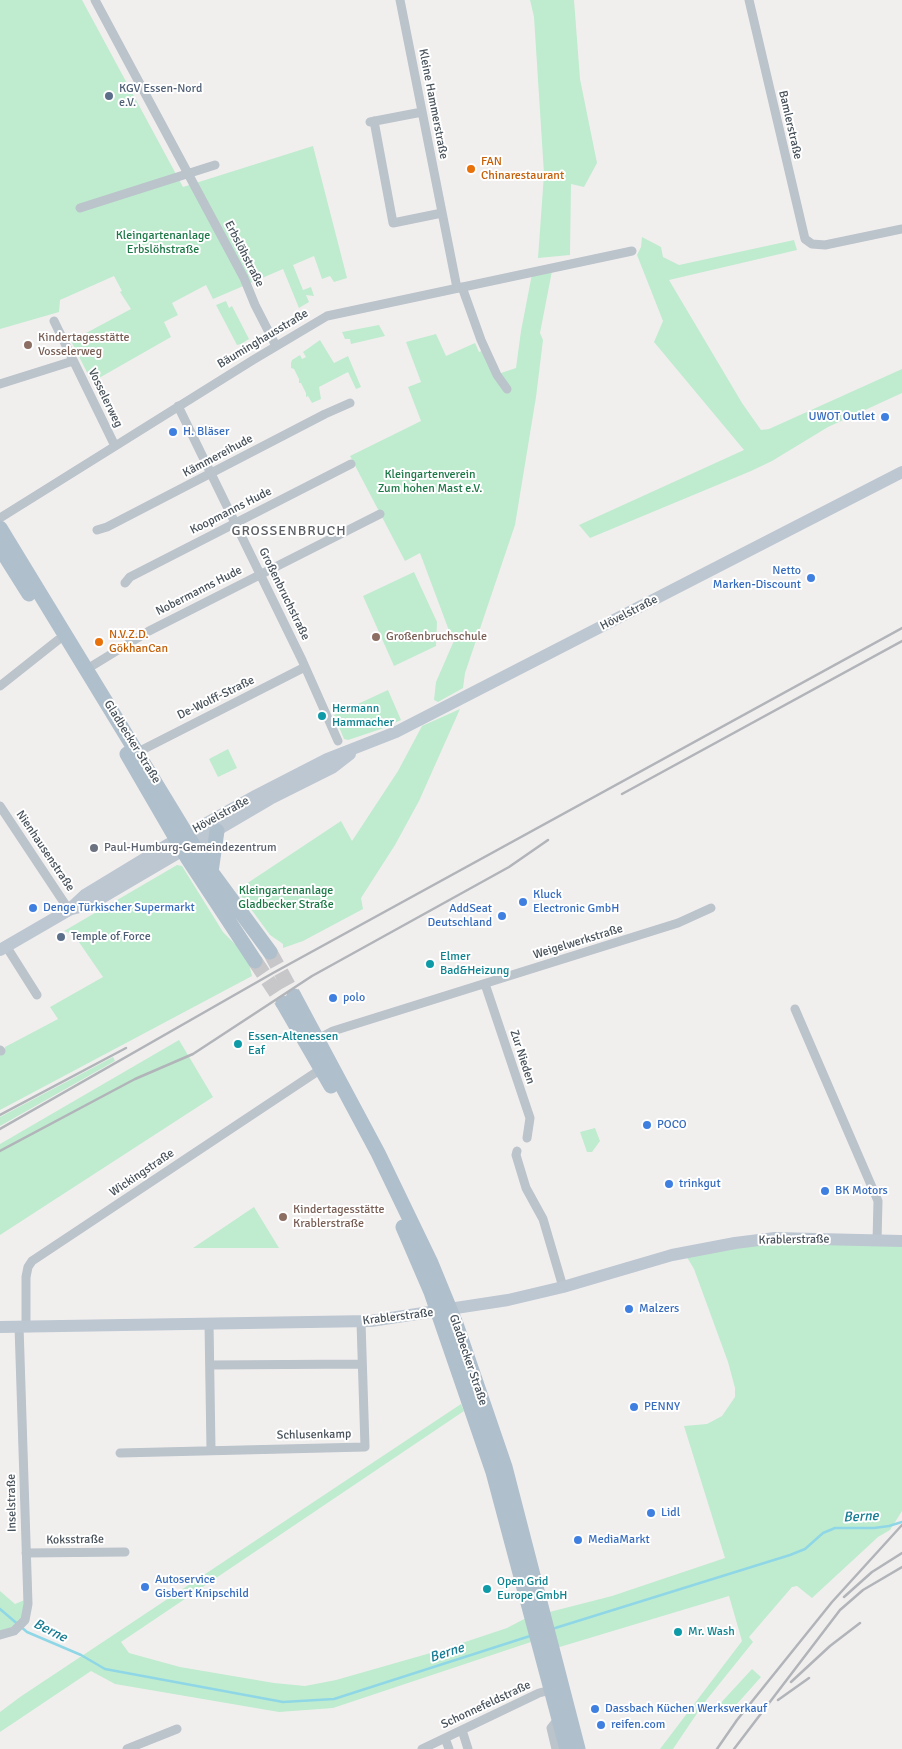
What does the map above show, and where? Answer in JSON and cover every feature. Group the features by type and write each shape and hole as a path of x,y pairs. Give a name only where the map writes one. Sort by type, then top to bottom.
{"main road":[{"name":"Hövelstraße","path":"3,948 70,910 85,895 185,842 322,762 430,716 902,472"},
{"name":"Gladbecker Straße","path":"0,528 138,752 185,842 211,872 270,952"},
{"name":"Gladbecker Straße","path":"0,548 185,842 255,961"},
{"name":"Hövelstraße","path":"185,842 217,831 270,799 332,768 354,750"},
{"path":"211,872 217,831"},
{"name":"Gladbecker Straße","path":"288,999 378,1153 431,1263 444,1311 497,1465 557,1688 578,1749"},
{"name":"Gladbecker Straße","path":"313,1041 321,1069 376,1169 444,1311"},
{"name":"Krablerstraße","path":"0,1327 361,1322 444,1311 563,1287 672,1255 736,1243 775,1238 902,1241"},
{"name":"Gladbecker Straße","path":"557,1688 559,1718 567,1749"}],"street":[{"name":"Erbslöhstraße","path":"95,0 244,278 255,305 276,346"},
{"name":"Kleine Hammerstraße","path":"400,0 442,212 460,287 497,376 507,389"},
{"name":"Bamlerstraße","path":"749,0 802,232 809,242 819,246 902,229"},
{"path":"422,112 372,122 394,223 442,212"},
{"path":"80,208 215,165"},
{"name":"Bäuminghausstraße","path":"0,518 178,406 327,316 632,251"},
{"name":"Vosselerweg","path":"54,321 115,446"},
{"name":"Vosselerweg","path":"0,384 73,361"},
{"name":"Kämmereihude","path":"97,530 107,527 350,403"},
{"name":"Großenbruchstraße","path":"178,406 236,523 338,741"},
{"name":"Koopmanns Hude","path":"125,583 130,577 351,464"},
{"name":"Nobermanns Hude","path":"87,669 149,631 380,514"},
{"path":"0,686 58,640"},
{"name":"De-Wolff-Straße","path":"138,752 305,668"},
{"name":"Nienhausenstraße","path":"0,806 70,910"},
{"name":"Weigelwerkstraße","path":"313,1041 350,1026 671,925 712,908"},
{"name":"Hövelstraße","path":"3,948 37,995"},
{"name":"Zur Nieden","path":"485,984 530,1118 527,1138"},
{"path":"795,1009 878,1201 877,1240"},
{"name":"Wickingstraße","path":"22,1326 26,1277 28,1267 32,1261 321,1069"},
{"path":"517,1151 516,1155 526,1188 543,1219 563,1287"},
{"name":"Schlusenkamp","path":"120,1453 364,1447 361,1322"},
{"path":"209,1323 211,1450"},
{"name":"Inselstraße","path":"0,1635 11,1632 25,1620 28,1604 22,1326"},
{"path":"210,1366 362,1364"},
{"name":"Koksstraße","path":"26,1553 126,1552"},
{"name":"Schonnefeldstraße","path":"422,1749 557,1688"},
{"name":"Gladbecker Straße","path":"556,1749 551,1728 559,1718"},
{"path":"127,1749 177,1729"},
{"path":"462,1730 468,1749"},
{"path":"445,1738 449,1749"}],"green space":[{"name":"Kleingartenanlage Erbslöhstraße","path":"0,0 82,0 183,187 313,146 347,278 334,282 330,276 322,279 314,256 293,265 303,290 311,287 314,296 306,295 309,302 299,308 283,269 213,299 206,285 172,303 178,315 164,322 171,337 92,382 71,341 131,309 120,292 122,291 114,276 60,300 59,312 0,329"},
{"path":"530,0 574,0 580,79 597,163 584,187 571,184 570,255 538,258 544,174 534,17"},
{"path":"642,237 661,247 663,257 679,265 794,240 797,250 669,280 742,403 761,430 769,429 902,369 902,393 828,427 772,461 751,471 590,538 579,525 744,450 654,342 663,321 637,255 641,247"},
{"name":"Kleingartenverein Zum hohen Mast e.V.","path":"552,271 540,333 543,340 536,397 515,525 465,673 463,688 438,702 434,700 436,682 456,636 451,636 420,553 405,561 350,456 421,421 408,387 421,382 406,342 436,334 446,356 475,343 479,352 484,350 495,375 516,368 532,274"},
{"path":"226,301 229,308 232,306 249,339 241,344 237,345 216,305"},
{"path":"379,325 385,336 351,344 350,339 345,339 342,332"},
{"path":"320,340 334,363 348,356 361,387 356,389 348,372 319,387 321,399 312,403 308,396 306,397 306,393 301,383 299,383 294,369 291,368 291,363 292,360 300,355 302,359 306,357 303,352"},
{"path":"414,572 437,622 436,646 394,666 363,596"},
{"path":"388,690 401,720 348,740 344,739 334,715"},
{"name":"Kleingartenanlage Gladbecker Straße","path":"460,709 419,801 395,845 361,898 363,909 303,941 283,948 283,944 270,935 237,890 341,821 352,841 398,771 422,726"},
{"path":"228,749 237,768 218,777 209,759"},
{"path":"177,865 182,866 223,932 237,946 249,964 252,976 0,1110 0,1055 4,1052 5,1047 58,1019 50,1007 103,977 74,935 64,931"},
{"path":"179,1040 213,1097 0,1235 0,1144"},
{"path":"113,1057 115,1061 0,1126 0,1117"},
{"path":"595,1128 600,1141 592,1152 587,1152 580,1132"},
{"path":"254,1207 279,1248 193,1248"},
{"path":"773,1243 902,1245 902,1511 890,1530 878,1537 812,1598 797,1586 792,1587 749,1637 753,1642 704,1703 673,1749 660,1749 742,1641 729,1596 553,1649 534,1641 333,1708 279,1712 115,1684 91,1671 0,1732 0,1712 20,1697 461,1404 464,1411 121,1642 129,1653 180,1667 274,1683 305,1686 336,1680 441,1650 507,1628 526,1618 612,1596 725,1558 684,1426 707,1424 722,1416 735,1397 735,1388 728,1362 694,1269 685,1254"},
{"path":"0,1591 15,1604 27,1599 26,1612 14,1630 0,1633"},
{"path":"752,1669 761,1677 728,1714 717,1707"}],"waterway":[{"name":"Berne","path":"552,1629 790,1555 805,1549 823,1533 835,1528 874,1528 902,1522"},
{"name":"Berne","path":"0,1609 27,1632 81,1655 105,1669 283,1702 334,1699 530,1636"}],"tunnel":[{"path":"270,952 294,996"},
{"path":"255,961 283,1003"}],"railway":[{"path":"0,1129 273,973 902,628"},
{"path":"622,794 902,641"},
{"path":"0,1151 135,1079 193,1054 312,976 509,867 548,840"},
{"path":"0,1115 126,1048"},
{"path":"717,1749 737,1720 832,1602 902,1525"},
{"path":"844,1597 872,1572 902,1553"},
{"path":"734,1749 840,1610 863,1590 902,1567"},
{"path":"791,1682 830,1646 860,1623"},
{"path":"778,1700 809,1678"}],"place":[{"name":"KGV Essen-Nord e.V.","path":"109,96"},
{"name":"FAN Chinarestaurant","path":"471,169"},
{"name":"Kindertagesstätte Vosselerweg","path":"28,345"},
{"name":"UWOT Outlet","path":"885,417"},
{"name":"H. Bläser","path":"173,432"},
{"name":"Netto Marken-Discount","path":"811,578"},
{"name":"Großenbruchschule","path":"376,637"},
{"name":"N.V.Z.D. GökhanCan","path":"99,642"},
{"name":"Hermann Hammacher","path":"322,716"},
{"name":"Paul-Humburg-Gemeindezentrum","path":"94,848"},
{"name":"Kluck Electronic GmbH","path":"523,902"},
{"name":"Denge Türkischer Supermarkt","path":"33,908"},
{"name":"AddSeat Deutschland","path":"502,916"},
{"name":"Temple of Force","path":"61,937"},
{"name":"Elmer Bad&Heizung","path":"430,964"},
{"name":"polo","path":"333,998"},
{"name":"Essen-Altenessen Eaf","path":"238,1044"},
{"name":"POCO","path":"647,1125"},
{"name":"trinkgut","path":"669,1184"},
{"name":"BK Motors","path":"825,1191"},
{"name":"Kindertagesstätte Krablerstraße","path":"283,1217"},
{"name":"Malzers","path":"629,1309"},
{"name":"PENNY","path":"634,1407"},
{"name":"Lidl","path":"651,1513"},
{"name":"MediaMarkt","path":"578,1540"},
{"name":"Autoservice Gisbert Knipschild","path":"145,1587"},
{"name":"Open Grid Europe GmbH","path":"487,1589"},
{"name":"Mr. Wash","path":"678,1632"},
{"name":"Dassbach Küchen Werksverkauf","path":"595,1709"},
{"name":"reifen.com","path":"601,1725"}],"district":[{"name":"GROSSENBRUCH","path":"289,531"}]}
